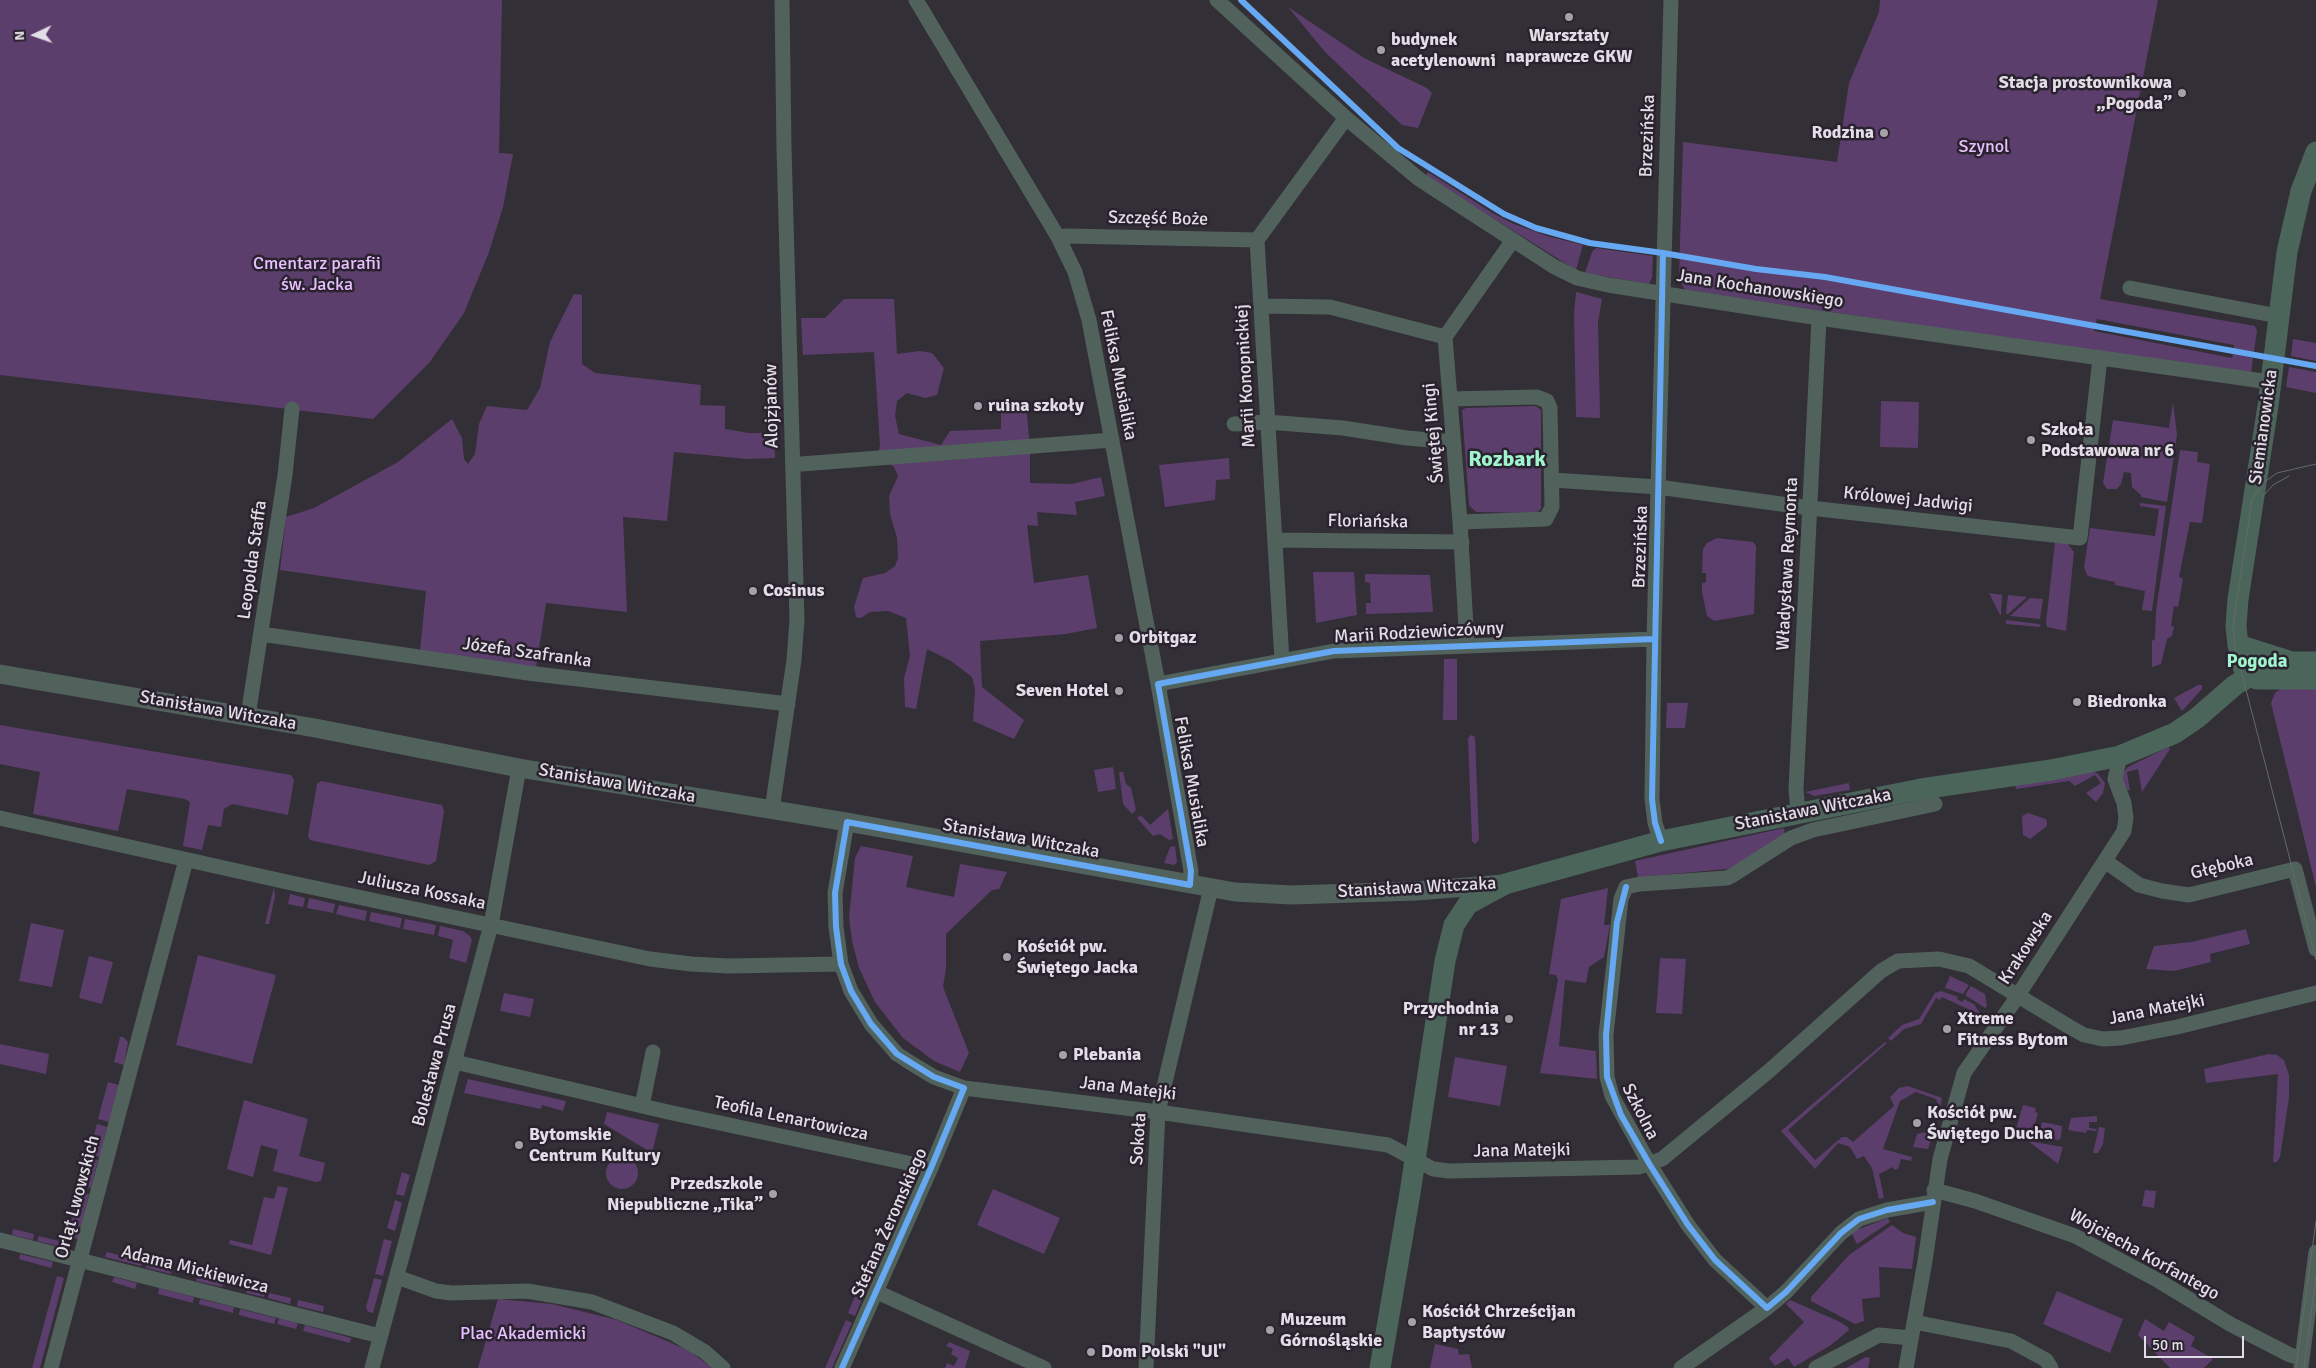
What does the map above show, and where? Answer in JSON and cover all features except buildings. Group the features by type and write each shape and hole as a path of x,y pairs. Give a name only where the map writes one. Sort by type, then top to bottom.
{"main road":[{"name":"Siemianowicka","path":"2246,678 2238,645 2236,626 2238,599 2290,235 2301,191 2316,152"},
{"path":"2238,645 2292,662 2316,662"},
{"name":"Stanisława Witczaka","path":"1505,884 1661,841 1921,789 2051,770 2120,756 2181,729 2246,678 2292,662"},
{"path":"2246,678 2316,679"},
{"path":"1380,1368 1450,934 1457,918 1468,904 1505,884"}],"street":[{"name":"Alojzjanów","path":"772,810 788,704 797,620 784,148 782,0"},
{"name":"Feliksa Musialika","path":"916,0 1058,238 1075,272 1089,320 1158,684 1191,871 1190,885"},
{"name":"Jana Kochanowskiego","path":"1217,0 1346,118 1419,180 1553,266 1577,278 1608,285 1819,318 2270,382"},
{"name":"Brzezińska","path":"1661,841 1655,823 1652,799 1662,293 1671,0"},
{"path":"1257,240 1346,118"},
{"name":"Szczęść Boże","path":"1058,238 1068,236 1257,240"},
{"name":"Marii Konopnickiej","path":"1257,240 1282,661"},
{"path":"1261,306 1330,307 1445,336 1513,240"},
{"path":"2130,288 2278,316"},
{"name":"Władysława Reymonta","path":"1798,813 1796,789 1819,318"},
{"name":"Świętej Kingi","path":"1445,336 1462,542 1467,645"},
{"name":"Królowej Jadwigi","path":"1553,480 1658,487 1810,508 2080,538 2100,358"},
{"path":"1450,400 1537,397 1547,401 1550,408 1553,480 1552,507 1546,519 1542,521 1460,522"},
{"name":"Leopolda Staffa","path":"248,716 285,476 292,410"},
{"path":"1234,424 1267,422 1343,428 1406,438 1453,442"},
{"path":"801,464 1112,440"},
{"name":"Floriańska","path":"1275,540 1462,542"},
{"name":"Józefa Szafranka","path":"261,634 528,673 788,704"},
{"name":"Marii Rodziewiczówny","path":"1158,684 1334,651 1654,639"},
{"name":"Stanisława Witczaka","path":"0,674 248,716 519,768 847,822 1211,888 1259,894 1292,895 1416,891 1505,884"},
{"name":"Krakowska","path":"1906,1368 1940,1159 1964,1073 2018,996 2124,831 2126,818 2124,803 2115,780 2120,756"},
{"name":"Bolesława Prusa","path":"372,1368 398,1277 491,925 519,768"},
{"name":"Szkolna","path":"1767,1308 1715,1260 1688,1225 1621,1115 1606,1077 1606,1035 1617,922 1626,887 1640,884 1726,878 1791,838 1813,830 1935,804"},
{"name":"Juliusza Kossaka","path":"0,818 186,860 650,959 691,964 795,966 841,964"},
{"name":"Jana Matejki","path":"847,822 835,893 836,927 841,964 851,991 871,1024 897,1054 934,1077 964,1088 1158,1112 1384,1145 1433,1169 1449,1171 1613,1168 1650,1165 1673,1152 1769,1072 1881,971 1898,961 1939,959 1969,966 2084,1035 2103,1039 2121,1038 2177,1027 2316,993"},
{"name":"Orląt Lwowskich","path":"51,1368 186,860"},
{"name":"Głęboka","path":"2105,861 2139,885 2189,895 2296,869 2316,949"},
{"name":"Sokoła","path":"1146,1368 1158,1112 1211,888"},
{"path":"642,1106 653,1052"},
{"name":"Teofila Lenartowicza","path":"455,1062 642,1106 931,1168"},
{"name":"Stefana Żeromskiego","path":"842,1368 877,1292 964,1088"},
{"name":"Wojciecha Korfantego","path":"1681,1368 1767,1308 1786,1292 1841,1233 1859,1219 1934,1196 1975,1201 2075,1236 2159,1281 2230,1324 2290,1355 2301,1363"},
{"name":"Adama Mickiewicza","path":"0,1240 380,1336"},
{"path":"2301,1363 2316,1252"},
{"path":"398,1277 436,1291 452,1293 527,1291 592,1302 673,1333 698,1347 723,1368"},
{"path":"877,1292 1044,1368"},
{"path":"1914,1322 2010,1341 2046,1360 2051,1368"},
{"path":"1816,1368 1879,1335 1911,1338"}],"green space":[{"name":"Cmentarz parafii św. Jacka","path":"0,0 502,0 499,153 513,154 503,207 489,252 464,313 429,363 373,419 0,375"},
{"name":"Szynol","path":"1880,0 2158,0 2100,299 2255,326 2257,331 2254,352 2234,349 2234,345 2097,319 2094,331 2232,358 2233,354 2253,358 2251,375 1685,290 1679,279 1683,142 1837,162 1849,83 1879,12"},
{"path":"1288,7 1364,58 1427,88 1432,93 1418,128 1402,125 1325,52"},
{"path":"1428,172 1494,214 1514,224 1547,236 1583,245 1576,270 1426,176"},
{"path":"1596,248 1653,256 1652,277 1649,284 1585,273 1592,252"},
{"path":"1576,292 1602,299 1598,322 1600,418 1576,417 1574,313"},
{"path":"574,294 582,295 582,364 595,373 701,385 700,405 725,406 725,429 749,433 774,433 775,458 747,459 674,452 667,521 623,517 627,612 546,603 536,668 420,651 426,591 280,570 286,517 314,508 398,462 452,419 462,438 464,459 468,464 475,454 479,424 487,406 527,410 540,388 550,342"},
{"path":"844,299 894,299 897,354 920,351 932,353 944,368 937,395 925,398 907,393 897,401 895,416 899,434 941,445 950,431 1001,429 1001,407 1026,406 1030,447 1030,483 1072,484 1101,477 1105,496 1075,502 1077,515 1037,512 1038,526 1027,525 1034,583 1088,575 1097,628 1066,634 980,641 982,687 1024,720 1014,739 973,721 975,689 972,677 951,661 927,649 916,709 905,707 904,678 910,656 906,618 888,611 870,612 861,618 856,617 854,607 863,578 885,573 895,566 898,558 897,538 890,514 889,496 898,476 894,467 878,456 880,445 874,352 803,355 801,318 825,318"},
{"path":"2293,339 2316,343 2316,361 2291,356"},
{"path":"2289,367 2316,372 2316,393 2286,387"},
{"path":"1881,401 1919,402 1918,448 1880,447"},
{"path":"2173,402 2177,435 2167,502 2141,497 2132,487 2131,473 2124,472 2121,484 2117,489 2107,489 2103,483 2113,420 2169,428"},
{"path":"1536,406 1541,410 1541,509 1535,513 1476,512 1469,505 1462,410 1466,408"},
{"path":"2180,450 2198,452 2197,462 2210,464 2202,523 2190,522 2179,577 2183,579 2178,607 2174,606 2171,626 2174,627 2172,636 2167,639 2161,664 2152,667 2152,641 2155,639 2156,611"},
{"path":"1229,458 1230,479 1216,480 1215,500 1165,507 1159,465"},
{"path":"2140,503 2166,506 2152,611 2142,610 2145,591 2115,585 2115,582 2091,577 2087,575 2084,567 2090,528 2155,536 2159,509 2140,506"},
{"path":"1717,538 1753,542 1756,546 1754,614 1714,621 1707,616 1702,592 1702,583 1706,582 1706,573 1702,573 1703,549 1707,543"},
{"path":"2055,542 2066,542 2074,552 2066,631 2047,627 2046,623"},
{"path":"1313,572 1354,572 1357,615 1316,623"},
{"path":"1365,574 1430,575 1433,612 1366,614 1366,603 1371,603 1370,583 1365,582"},
{"path":"1989,593 2002,595 2001,615 2000,615"},
{"path":"2008,595 2027,597 2006,614"},
{"path":"2030,598 2043,599 2040,619 2010,616"},
{"path":"2006,620 2039,624 2041,627 2006,624"},
{"path":"1444,659 1457,659 1457,720 1443,720"},
{"path":"2198,685 2202,685 2202,689 2181,710 2174,698"},
{"path":"2316,687 2316,887 2271,703 2275,693 2282,688"},
{"path":"1667,703 1688,703 1685,728 1666,728"},
{"path":"0,725 291,775 294,780 288,815 232,804 224,809 221,827 208,825 202,850 183,846 190,802 185,799 127,789 118,831 33,814 40,772 0,764"},
{"path":"1471,735 1475,737 1479,840 1475,844 1472,841 1468,738"},
{"path":"2168,747 2170,749 2142,792 2138,769 2127,772 2130,791 2125,788 2122,774 2128,767"},
{"path":"1113,767 1116,789 1098,792 1094,770"},
{"path":"2092,771 2098,774 2105,783 2103,793 2096,802 2086,793 2101,783 2095,775 2075,786 2069,781 2016,789 2015,785"},
{"path":"1119,772 1123,772 1126,784 1131,788 1136,810 1132,814 1123,804"},
{"path":"321,781 442,805 444,812 436,861 429,865 310,840 308,836 317,784"},
{"path":"1849,783 1850,790 1814,796 1805,792"},
{"path":"1168,809 1173,839 1169,840 1160,834 1153,836 1137,818 1141,815 1150,825"},
{"path":"2028,813 2046,819 2047,823 2047,826 2030,839 2023,835 2022,816"},
{"path":"1784,828 1785,837 1741,864 1727,869 1638,877 1635,861"},
{"path":"861,846 913,856 906,887 954,897 960,864 1007,872 999,889 992,890 946,934 946,968 943,987 969,1053 960,1072 934,1061 903,1038 875,1002 859,968 852,941 849,917 855,858"},
{"path":"1175,846 1177,862 1174,865 1164,863 1170,847"},
{"path":"274,887 275,896 269,924 265,924"},
{"path":"1608,888 1604,925 1610,925 1604,957 1589,967 1586,983 1565,980 1559,1046 1596,1051 1597,1079 1540,1073 1558,980 1556,975 1549,974 1561,899"},
{"path":"290,894 305,898 303,907 288,904"},
{"path":"309,898 335,904 333,913 307,908"},
{"path":"339,905 367,911 365,921 336,914"},
{"path":"371,912 402,918 400,928 369,921"},
{"path":"405,919 436,925 434,935 403,929"},
{"path":"31,923 64,930 52,987 19,981"},
{"path":"440,926 463,931 470,936 472,940 466,963 449,958 453,940 438,936"},
{"path":"2246,929 2250,944 2210,954 2211,962 2174,971 2146,969 2154,946 2191,942"},
{"path":"198,955 276,975 252,1064 176,1045"},
{"path":"89,956 113,962 102,1004 79,998"},
{"path":"1660,958 1686,959 1682,1014 1656,1013"},
{"path":"1950,976 1969,985 1963,994 1945,988"},
{"path":"1971,986 1985,994 1987,1006 1985,1008 1965,995"},
{"path":"1941,991 1958,997 1957,999 1962,1002 1964,999 1974,1004 1981,1015 1942,997 1940,1000 1936,998 1921,1024 1904,1029 1891,1041 1888,1038 1902,1025 1919,1019 1935,993"},
{"path":"504,993 534,999 530,1017 500,1011"},
{"path":"120,1037 123,1037 128,1042 124,1065 114,1062"},
{"path":"1885,1042 1887,1043 1788,1130 1815,1160 1842,1137 1847,1137 1853,1142 1894,1106 1890,1097 1899,1088 1908,1086 1942,1098 1940,1109 1936,1099 1916,1092 1900,1101 1883,1149 1912,1157 1911,1161 1901,1159 1898,1169 1894,1170 1893,1167 1879,1174 1884,1198 1879,1199 1872,1168 1864,1156 1857,1159 1850,1147 1838,1143 1815,1169 1781,1131"},
{"path":"0,1044 49,1054 46,1074 0,1064"},
{"path":"2269,1054 2277,1055 2284,1060 2289,1075 2289,1098 2280,1157 2277,1162 2273,1162 2278,1074 2206,1083 2204,1069"},
{"path":"1455,1057 1507,1066 1500,1106 1448,1097"},
{"path":"468,1079 566,1101 563,1111 542,1105 541,1109 464,1093"},
{"path":"108,1082 119,1085 109,1122 98,1119"},
{"path":"244,1100 308,1119 299,1156 325,1163 321,1181 316,1182 273,1171 278,1150 261,1145 253,1177 227,1169"},
{"path":"2023,1105 2036,1108 2035,1112 2038,1113 2032,1134 2016,1129"},
{"path":"607,1112 659,1124 652,1153 604,1124"},
{"path":"2097,1116 2097,1122 2089,1122 2089,1128 2097,1129 2096,1131 2087,1130 2086,1133 2068,1130 2071,1118"},
{"path":"2042,1122 2062,1126 2061,1138 2058,1140 2039,1136"},
{"path":"97,1124 107,1127 100,1157 89,1154"},
{"path":"2099,1127 2105,1128 2103,1144 2098,1153 2093,1153"},
{"path":"1934,1130 1928,1149 1913,1147 1917,1134"},
{"path":"2028,1141 2063,1147 2058,1164 2048,1156"},
{"path":"622,1157 628,1158 633,1162 637,1167 637,1179 633,1184 628,1188 622,1189 616,1188 611,1184 607,1179 606,1173 607,1167 611,1162 616,1158"},
{"path":"88,1158 98,1160 91,1188 80,1185"},
{"path":"402,1172 410,1175 404,1196 396,1194"},
{"path":"278,1186 288,1188 271,1255 229,1244 230,1240 252,1245 264,1197 274,1199"},
{"path":"993,1189 1060,1218 1044,1254 977,1225"},
{"path":"2145,1190 2156,1191 2154,1208 2142,1206"},
{"path":"79,1191 89,1194 78,1239 67,1236"},
{"path":"395,1200 402,1203 395,1231 387,1228"},
{"path":"1888,1218 1890,1222 1857,1244 1851,1232"},
{"path":"1892,1225 1903,1233 1916,1237 1912,1269 1879,1267 1880,1297 1862,1299 1864,1321 1855,1324 1811,1301 1811,1297 1849,1255"},
{"path":"13,1229 34,1234 33,1240 12,1235"},
{"path":"39,1236 59,1241 58,1246 37,1241"},
{"path":"384,1239 392,1241 383,1276 375,1274"},
{"path":"107,1252 143,1261 141,1266 105,1257"},
{"path":"20,1254 53,1262 51,1268 19,1259"},
{"path":"147,1262 172,1268 171,1274 146,1268"},
{"path":"197,1275 224,1282 222,1287 196,1281"},
{"path":"57,1276 64,1278 40,1368 32,1368"},
{"path":"114,1277 137,1283 135,1289 112,1282"},
{"path":"374,1278 382,1280 373,1313 368,1312 366,1307"},
{"path":"248,1287 265,1292 264,1297 246,1293"},
{"path":"159,1288 194,1297 193,1303 158,1294"},
{"path":"2057,1291 2123,1319 2110,1353 2043,1324"},
{"path":"269,1293 291,1298 290,1304 268,1298"},
{"path":"855,1296 862,1299 855,1316 848,1313"},
{"path":"200,1299 234,1307 233,1313 199,1304"},
{"name":"Plac Akademicki","path":"498,1299 552,1304 617,1320 688,1350 712,1368 478,1368"},
{"path":"298,1300 324,1306 323,1312 297,1306"},
{"path":"1790,1300 1838,1321 1848,1327 1849,1330 1831,1345 1794,1367 1788,1358 1775,1366 1769,1358 1804,1322 1786,1304"},
{"path":"240,1309 276,1318 274,1324 239,1315"},
{"path":"279,1318 298,1323 296,1329 277,1324"},
{"path":"2145,1319 2164,1331 2169,1322 2195,1337 2191,1346 2213,1359 2204,1368 2170,1368 2138,1335"},
{"path":"846,1320 852,1323 832,1368 825,1368"},
{"path":"305,1325 351,1338 350,1343 303,1331"},
{"path":"949,1342 970,1351 965,1368 945,1368 947,1363 954,1366 958,1358 951,1354 953,1349 946,1346"},
{"path":"1435,1344 1458,1349 1459,1355 1469,1354 1472,1368 1430,1368"},
{"path":"1866,1357 1870,1358 1868,1368 1846,1368"}],"tram line":[{"path":"2316,464 2277,473 2263,483 2252,500 2233,625 2235,647 2316,960"},
{"path":"2262,497 2273,485 2289,476"},
{"path":"2296,1368 2316,1221"},
{"path":"2304,1368 2316,1276"}],"cycle path":[{"path":"1241,0 1398,148 1504,214 1536,228 1590,243 1756,269 1825,277 2316,366"},
{"path":"1661,841 1655,823 1652,799 1663,253"},
{"path":"842,1368 931,1168 964,1088 934,1077 897,1054 871,1024 851,991 841,964 836,927 835,893 847,822 1190,885 1191,871 1158,684 1334,651 1654,639"},
{"path":"1626,887 1617,922 1606,1035 1607,1077 1621,1115 1650,1165 1688,1225 1715,1260 1767,1308 1786,1292 1841,1233 1859,1219 1887,1210 1933,1202"}],"place":[{"name":"Warsztaty naprawcze GKW","path":"1569,17"},
{"name":"budynek acetylenowni","path":"1381,50"},
{"name":"Stacja prostownikowa „Pogoda”","path":"2182,93"},
{"name":"Rodzina","path":"1884,133"},
{"name":"ruina szkoły","path":"978,406"},
{"name":"Szkoła Podstawowa nr 6","path":"2031,440"},
{"name":"Cosinus","path":"753,591"},
{"name":"Orbitgaz","path":"1119,638"},
{"name":"Seven Hotel","path":"1119,691"},
{"name":"Biedronka","path":"2077,702"},
{"name":"Kościół pw. Świętego Jacka","path":"1007,957"},
{"name":"Przychodnia nr 13","path":"1509,1019"},
{"name":"Xtreme Fitness Bytom","path":"1947,1029"},
{"name":"Plebania","path":"1063,1055"},
{"name":"Kościół pw. Świętego Ducha","path":"1917,1123"},
{"name":"Bytomskie Centrum Kultury","path":"519,1145"},
{"name":"Przedszkole Niepubliczne „Tika”","path":"773,1194"},
{"name":"Kościół Chrześcijan Baptystów","path":"1412,1322"},
{"name":"Muzeum Górnośląskie","path":"1270,1330"},
{"name":"Dom Polski \"Ul\"","path":"1091,1352"}],"district":[{"name":"Rozbark","path":"1507,460"},
{"name":"Pogoda","path":"2257,662"}]}
